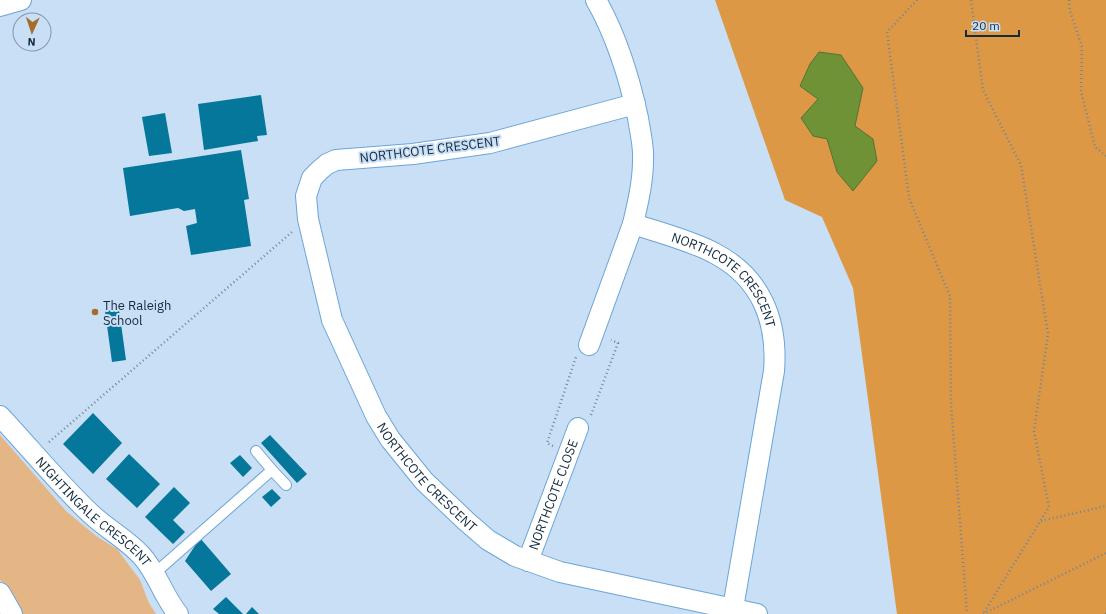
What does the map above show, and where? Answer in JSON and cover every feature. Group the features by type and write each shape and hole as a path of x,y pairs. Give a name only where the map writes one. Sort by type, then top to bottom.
{"street":[{"path":"0,6 21,0"},
{"path":"591,339 633,224 641,189 644,159 642,137 628,72 616,41 596,0"},
{"name":"NORTHCOTE CRESCENT","path":"635,104 490,143 413,154 336,160 327,164 320,170 308,187 306,196 308,219 332,320 372,410 390,439 424,481 466,522 488,540 515,556 560,572 757,614"},
{"name":"NORTHCOTE CRESCENT","path":"633,224 713,252 728,261 742,272 754,286 770,318 775,347 774,371 733,608"},
{"name":"NIGHTINGALE CRESCENT","path":"0,416 76,500 93,516 129,543 155,573 162,591 178,614"},
{"name":"NORTHCOTE CLOSE","path":"528,561 578,428"},
{"path":"0,593 12,614"}],"lane":[{"path":"256,451 286,485"},
{"path":"155,573 272,470"}],"path":[{"path":"917,0 887,32 909,198 950,296 951,404 967,614"},
{"path":"972,0 982,90 1021,164 1048,334 1034,431 1049,507 983,614"},
{"path":"1069,0 1070,11 1082,47 1081,91 1095,147 1106,156"},
{"path":"35,454 308,219"},
{"path":"565,464 558,461 559,455 552,446 547,443 581,342 591,339 618,343 585,431 578,428"},
{"path":"1040,521 1106,506"},
{"path":"983,614 1106,553"}],"shaded area":[{"path":"715,0 1106,0 1106,614 897,614 853,288 822,217 785,200"},
{"path":"819,52 841,55 863,88 855,126 873,139 877,161 853,191 837,172 827,139 813,136 801,118 818,99 800,86 810,64"},
{"path":"0,435 66,511 96,536 117,549 140,580 149,603 156,614 20,614 6,587 0,580"}],"building":[{"path":"261,95 267,135 257,136 258,141 204,150 198,104"},
{"path":"165,113 172,153 149,156 142,117"},
{"path":"241,150 249,199 244,200 251,246 191,255 186,226 197,223 195,209 184,211 178,208 130,216 123,168"},
{"path":"119,309 126,360 112,362 105,311"},
{"path":"93,413 122,443 93,474 63,444"},
{"path":"270,435 307,474 297,483 261,443"},
{"path":"129,454 160,484 137,508 106,479"},
{"path":"240,455 252,468 243,477 230,463"},
{"path":"174,487 190,503 173,520 185,532 173,544 145,517"},
{"path":"272,489 281,498 271,507 262,497"},
{"path":"200,538 231,574 211,591 185,561"},
{"path":"226,597 243,614 219,614 213,609"},
{"path":"252,607 259,614 246,614"}],"place":[{"name":"The Raleigh School","path":"95,312"}]}
